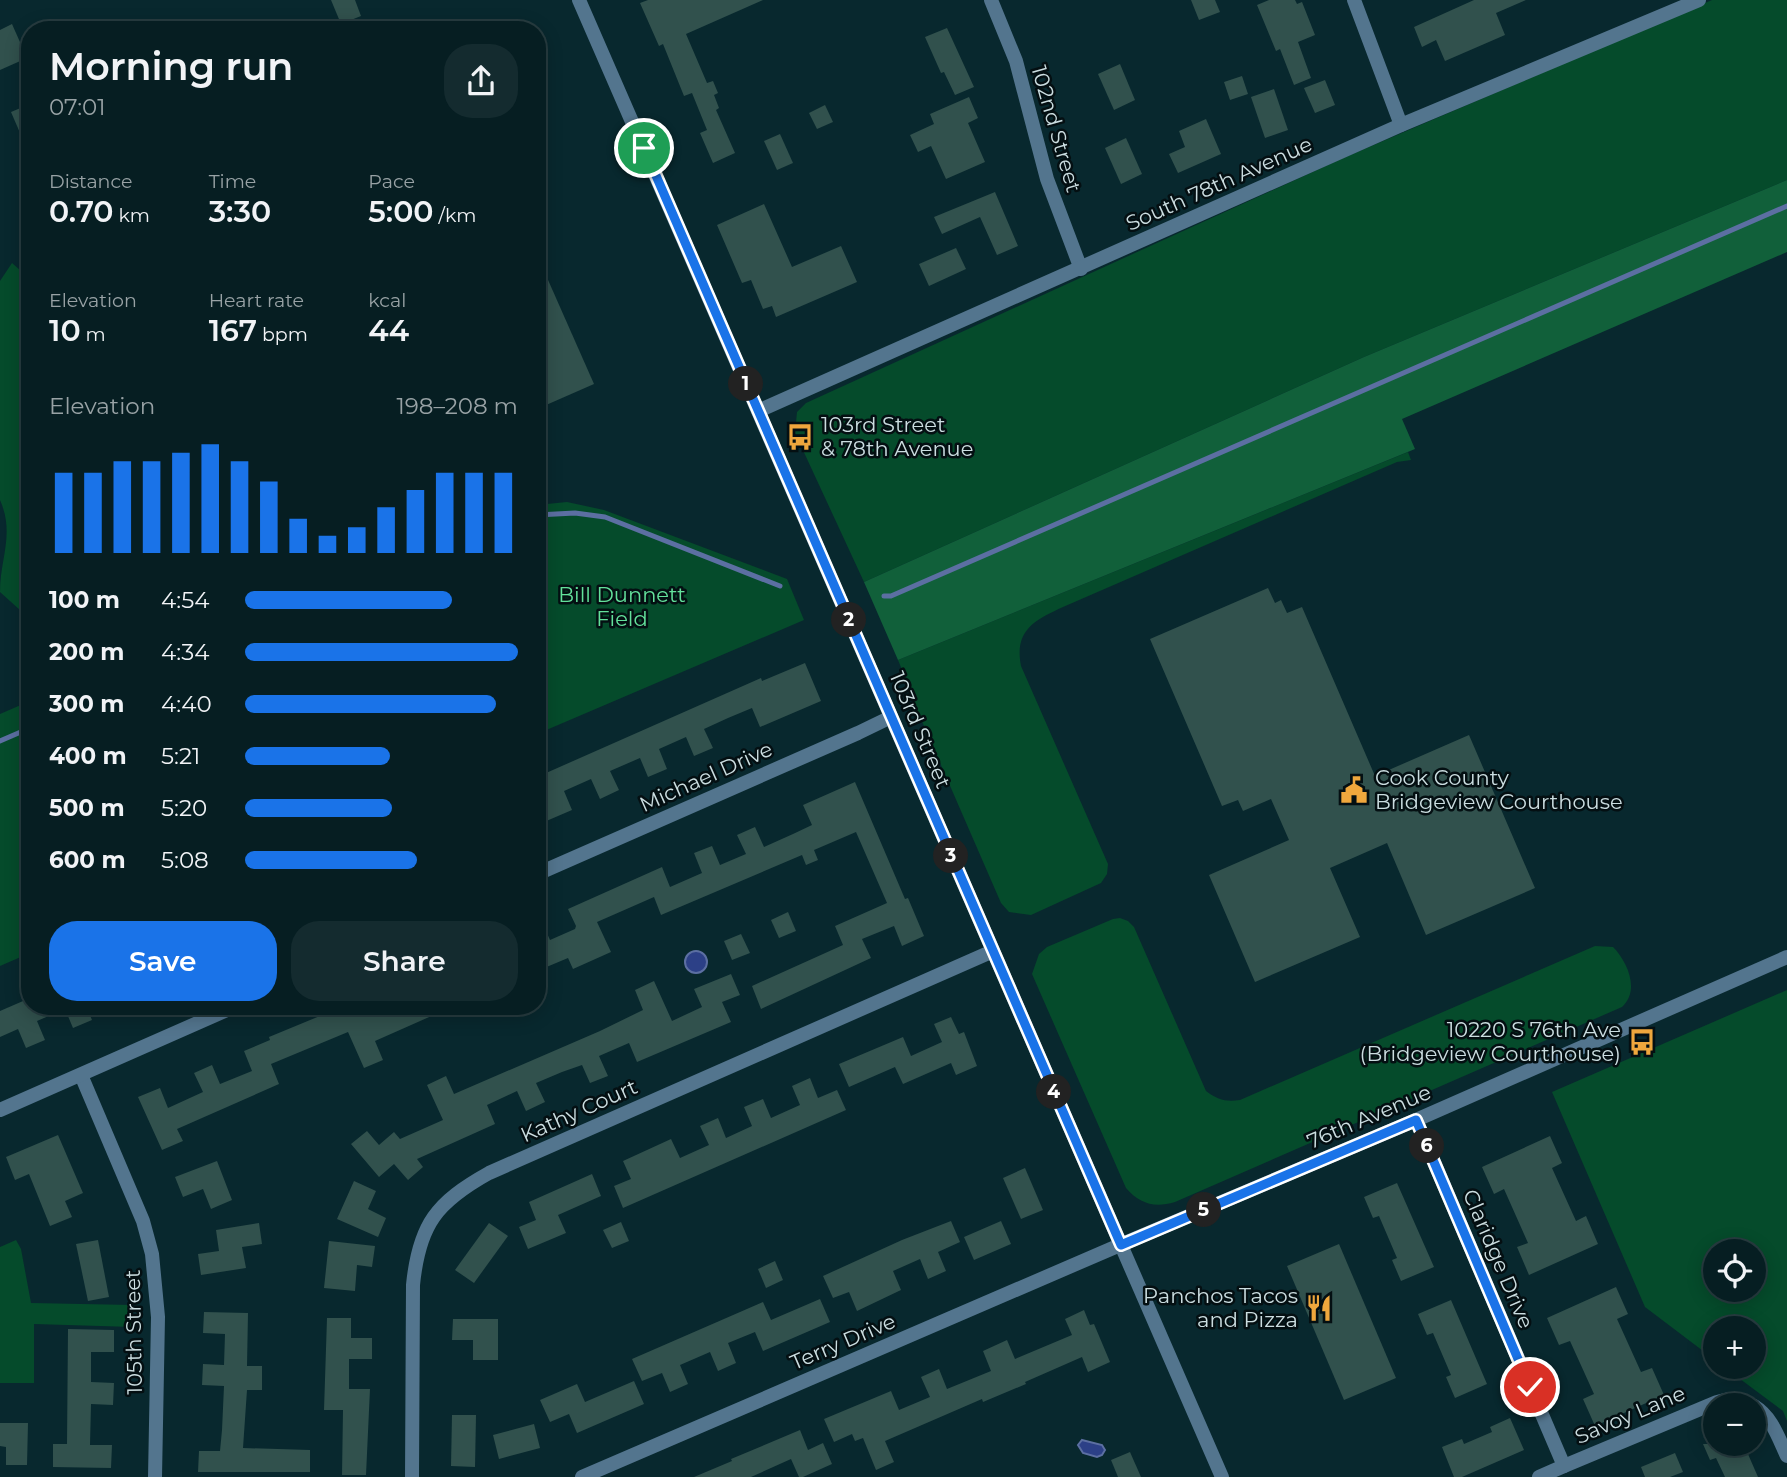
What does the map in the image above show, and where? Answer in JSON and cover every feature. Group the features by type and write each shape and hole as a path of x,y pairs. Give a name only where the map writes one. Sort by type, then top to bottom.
{"street":[{"name":"103rd Street","path":"579,0 1222,1477"},
{"name":"102nd Street","path":"991,0 1016,61 1046,179 1081,269"},
{"path":"1354,0 1401,125"},
{"name":"South 78th Avenue","path":"758,411 1401,125 1699,0"},
{"name":"Michael Drive","path":"546,870 891,717"},
{"name":"Kathy Court","path":"411,1477 413,1285 416,1255 433,1218 460,1189 489,1173 993,951"},
{"name":"76th Avenue","path":"1121,1245 1416,1120 1787,957"},
{"path":"0,1110 215,1015"},
{"name":"105th Street","path":"81,1074 143,1221 152,1254 159,1317 155,1477"},
{"name":"Claridge Drive","path":"1416,1120 1564,1466"},
{"name":"Terry Drive","path":"582,1477 1121,1245"},
{"name":"Savoy Lane","path":"1564,1466 1703,1408"},
{"name":"Savoy Lane","path":"1766,1414 1787,1456"},
{"path":"1539,1477 1564,1466"}],"green space":[{"path":"1712,0 1787,0 1787,180 1364,357 864,582 795,433 797,412 806,403 1341,159"},
{"path":"1787,180 1787,252 1402,419 1415,449 898,660 864,582 1364,357"},
{"path":"12,263 21,271 21,611 0,592 7,535 0,500 0,281"},
{"path":"1408,452 1411,460 1397,462 1063,607 1029,628 1021,643 1021,666 1108,864 1107,874 1101,883 1031,915 1009,912 1001,903 898,660"},
{"name":"Bill Dunnett Field","path":"567,502 604,510 787,579 804,620 546,730 546,504"},
{"path":"21,705 21,957 0,966 0,714"},
{"path":"1120,918 1134,927 1206,1091 1226,1100 1240,1100 1595,946 1613,947 1618,953 1630,977 1630,993 1622,1007 1175,1202 1160,1205 1142,1201 1126,1188 1032,974 1039,954 1047,947"},
{"path":"1787,990 1787,1421 1783,1411 1766,1398 1766,1393 1759,1393 1740,1379 1766,1379 1766,1316 1703,1316 1703,1351 1645,1307 1552,1092"},
{"path":"16,1240 21,1249 31,1303 133,1305 133,1327 34,1324 34,1383 0,1383 0,1247"}],"water":[{"path":"696,951 704,954 707,962 704,970 696,973 688,970 685,962 688,954"},
{"path":"1082,1440 1102,1445 1105,1450 1097,1457 1083,1453 1078,1445"}],"building":[{"path":"331,0 355,0 361,16 340,21"},
{"path":"648,0 763,0 686,34 707,83 713,81 718,93 714,95 719,108 716,110 735,153 713,163 700,133 707,130 692,93 684,96 663,44 659,46 640,3"},
{"path":"1191,0 1215,0 1220,12 1199,20"},
{"path":"1269,0 1295,0 1297,4 1302,2 1315,35 1298,42 1311,78 1294,85 1280,49 1276,51 1257,5"},
{"path":"1474,0 1526,0 1496,13 1505,35 1445,61 1436,40 1422,47 1414,27"},
{"path":"12,24 21,44 21,61 0,70 0,30"},
{"path":"947,28 974,87 955,95 944,72 941,73 925,37"},
{"path":"1120,64 1135,100 1114,110 1098,74"},
{"path":"1242,76 1248,94 1230,100 1224,82"},
{"path":"1325,80 1335,105 1315,113 1304,88"},
{"path":"1274,89 1288,130 1265,138 1251,97"},
{"path":"969,97 978,118 968,123 985,162 946,179 931,146 918,152 910,135 934,124 930,114"},
{"path":"825,105 833,122 817,129 809,113"},
{"path":"21,108 21,135 11,112"},
{"path":"1206,119 1221,154 1178,173 1169,154 1185,147 1179,131"},
{"path":"780,134 793,163 777,170 764,141"},
{"path":"1126,138 1142,174 1121,184 1105,148"},
{"path":"995,192 1018,246 997,255 980,217 942,234 934,217"},
{"path":"764,204 792,267 841,246 857,282 776,317 772,306 763,309 751,280 742,283 717,225"},
{"path":"956,248 966,269 929,286 919,264"},
{"path":"546,275 594,384 546,405"},
{"name":"Cook County Bridgeview Courthouse","path":"1268,588 1275,603 1281,600 1287,613 1302,607 1375,776 1469,735 1535,888 1426,935 1387,843 1330,868 1360,937 1255,982 1209,875 1289,840 1271,799 1243,811 1238,800 1222,806 1150,639"},
{"path":"805,663 821,701 760,727 752,708 728,718 704,729 713,748 694,756 686,737 659,749 667,769 648,777 640,758 610,771 619,790 600,799 591,779 564,791 572,810 546,821 546,773 761,678 762,681"},
{"path":"855,782 905,899 908,898 924,936 902,946 894,926 862,939 871,958 761,1009 752,986 843,945 835,926 887,903 856,832 814,850 818,860 806,865 802,855 661,915 654,897 597,922 611,952 573,969 568,958 546,967 546,931 550,940 575,929 568,909 662,867 670,887 702,873 694,853 712,846 720,865 746,854 737,835 755,827 764,847 812,825 803,805"},
{"path":"788,912 796,931 779,938 771,920"},
{"path":"741,934 750,953 732,960 724,941"},
{"path":"731,974 740,995 722,1002 731,1022 637,1062 629,1043 599,1056 608,1076 590,1083 582,1065 536,1083 545,1102 526,1111 517,1091 487,1105 495,1124 417,1159 423,1167 408,1180 394,1164 379,1177 351,1144 367,1131 379,1145 394,1132 400,1139 443,1120 427,1085 446,1076 454,1094 600,1031 643,1010 635,990 654,981 672,1021 702,1007 694,989"},
{"path":"21,1002 21,1015 51,1015 37,1021 45,1040 26,1048 18,1029 0,1037 0,1011"},
{"path":"68,1015 90,1015 92,1020 73,1028"},
{"path":"322,1015 434,1015 375,1041 383,1060 364,1068 348,1032 271,1064 279,1084 177,1129 183,1141 162,1150 138,1097 160,1088 168,1108 203,1092 194,1073 212,1065 220,1084 252,1071 244,1051 270,1040 269,1037"},
{"path":"951,1017 959,1034 964,1032 977,1066 956,1075 951,1063 903,1084 895,1067 849,1087 839,1064 903,1037 911,1056 942,1042 934,1024"},
{"path":"810,1078 818,1098 837,1090 846,1110 623,1208 614,1186 631,1179 623,1161 671,1139 680,1158 709,1145 700,1126 718,1118 726,1138 752,1126 744,1107 763,1099 771,1118 800,1105 792,1086"},
{"path":"58,1135 83,1193 65,1201 72,1217 50,1226 29,1174 15,1180 6,1157"},
{"path":"1550,1136 1562,1163 1552,1168 1576,1221 1586,1216 1598,1244 1529,1275 1517,1247 1528,1243 1504,1189 1494,1194 1482,1167"},
{"path":"217,1161 232,1200 211,1209 203,1189 183,1197 175,1177"},
{"path":"1025,1168 1043,1210 1021,1219 1003,1178"},
{"path":"592,1174 601,1196 558,1215 566,1233 528,1249 519,1227 536,1220 529,1202"},
{"path":"354,1181 376,1191 368,1209 386,1218 378,1237 337,1219"},
{"path":"1397,1183 1434,1267 1401,1281 1392,1260 1397,1258 1379,1216 1373,1218 1364,1197"},
{"path":"951,1221 960,1242 938,1252 946,1271 928,1279 920,1259 893,1271 901,1290 857,1311 849,1292 833,1298 823,1276"},
{"path":"1001,1221 1011,1244 974,1260 964,1237"},
{"path":"621,1222 629,1241 612,1248 603,1230"},
{"path":"259,1223 262,1244 242,1247 246,1268 201,1275 198,1254 219,1251 216,1230"},
{"path":"489,1223 508,1236 474,1283 455,1270"},
{"path":"98,1240 109,1297 88,1301 76,1244"},
{"path":"329,1241 375,1246 372,1267 357,1265 355,1291 324,1288"},
{"path":"1339,1244 1396,1378 1344,1400 1287,1266"},
{"path":"775,1261 783,1280 766,1288 758,1269"},
{"path":"1616,1287 1628,1314 1617,1319 1641,1372 1652,1368 1664,1395 1595,1426 1583,1399 1594,1394 1570,1341 1559,1345 1547,1318"},
{"path":"820,1299 830,1322 763,1351 755,1332 728,1343 736,1363 718,1371 710,1352 680,1365 688,1384 670,1392 662,1373 642,1381 632,1359 763,1302 771,1320"},
{"path":"1451,1300 1487,1384 1455,1398 1446,1377 1451,1375 1433,1333 1427,1335 1418,1314"},
{"path":"1084,1310 1090,1325 1094,1324 1110,1362 1088,1372 1082,1357 1025,1382 1026,1384 983,1402 982,1399 885,1441 894,1462 876,1470 863,1438 855,1441 852,1434 834,1442 824,1419 891,1391 899,1410 930,1397 921,1377 939,1369 947,1389 991,1371 983,1351 1007,1340 1015,1359 1072,1335 1065,1319"},
{"path":"204,1312 248,1313 247,1366 262,1366 262,1390 247,1390 243,1448 310,1450 310,1472 198,1472 199,1451 220,1451 224,1386 202,1385 203,1364 224,1365 225,1334 203,1333"},
{"path":"327,1318 351,1318 351,1338 372,1338 372,1359 349,1359 349,1389 370,1389 366,1475 342,1475 343,1410 324,1410"},
{"path":"453,1319 498,1319 498,1360 473,1360 473,1340 452,1340"},
{"path":"68,1329 114,1330 114,1352 91,1352 91,1382 114,1383 113,1405 91,1404 90,1445 112,1445 111,1468 53,1467 53,1444 67,1444"},
{"path":"634,1381 644,1404 577,1433 569,1414 550,1422 540,1400 577,1384 585,1402"},
{"path":"452,1415 476,1415 475,1467 451,1466"},
{"path":"1510,1418 1524,1450 1462,1477 1454,1477 1442,1447 1462,1439 1464,1444 1492,1432 1490,1427"},
{"path":"0,1423 28,1423 27,1465 6,1465 6,1447 0,1446"},
{"path":"534,1424 540,1448 499,1459 493,1435"},
{"path":"800,1430 808,1450 823,1443 832,1464 803,1477 799,1477 791,1459 751,1477 694,1477 732,1461 731,1459"},
{"path":"1130,1452 1141,1477 1118,1477 1111,1460"},
{"path":"1675,1453 1683,1472 1670,1477 1645,1477 1641,1467"},
{"path":"1708,1456 1749,1456 1758,1477 1725,1477 1716,1458 1710,1460"}],"waterway":[{"path":"884,596 891,596 1787,206"},
{"path":"546,515 575,513 605,517 780,586"},
{"path":"0,741 21,732"}],"place":[{"name":"103rd Street & 78th Avenue","path":"800,437"},
{"name":"Cook County Bridgeview Courthouse","path":"1354,790"},
{"name":"10220 S 76th Ave (Bridgeview Courthouse)","path":"1642,1042"},
{"name":"Panchos Tacos and Pizza","path":"1319,1308"}],"route":[{"path":"644,148 1121,1245 1416,1120 1530,1387"}]}
